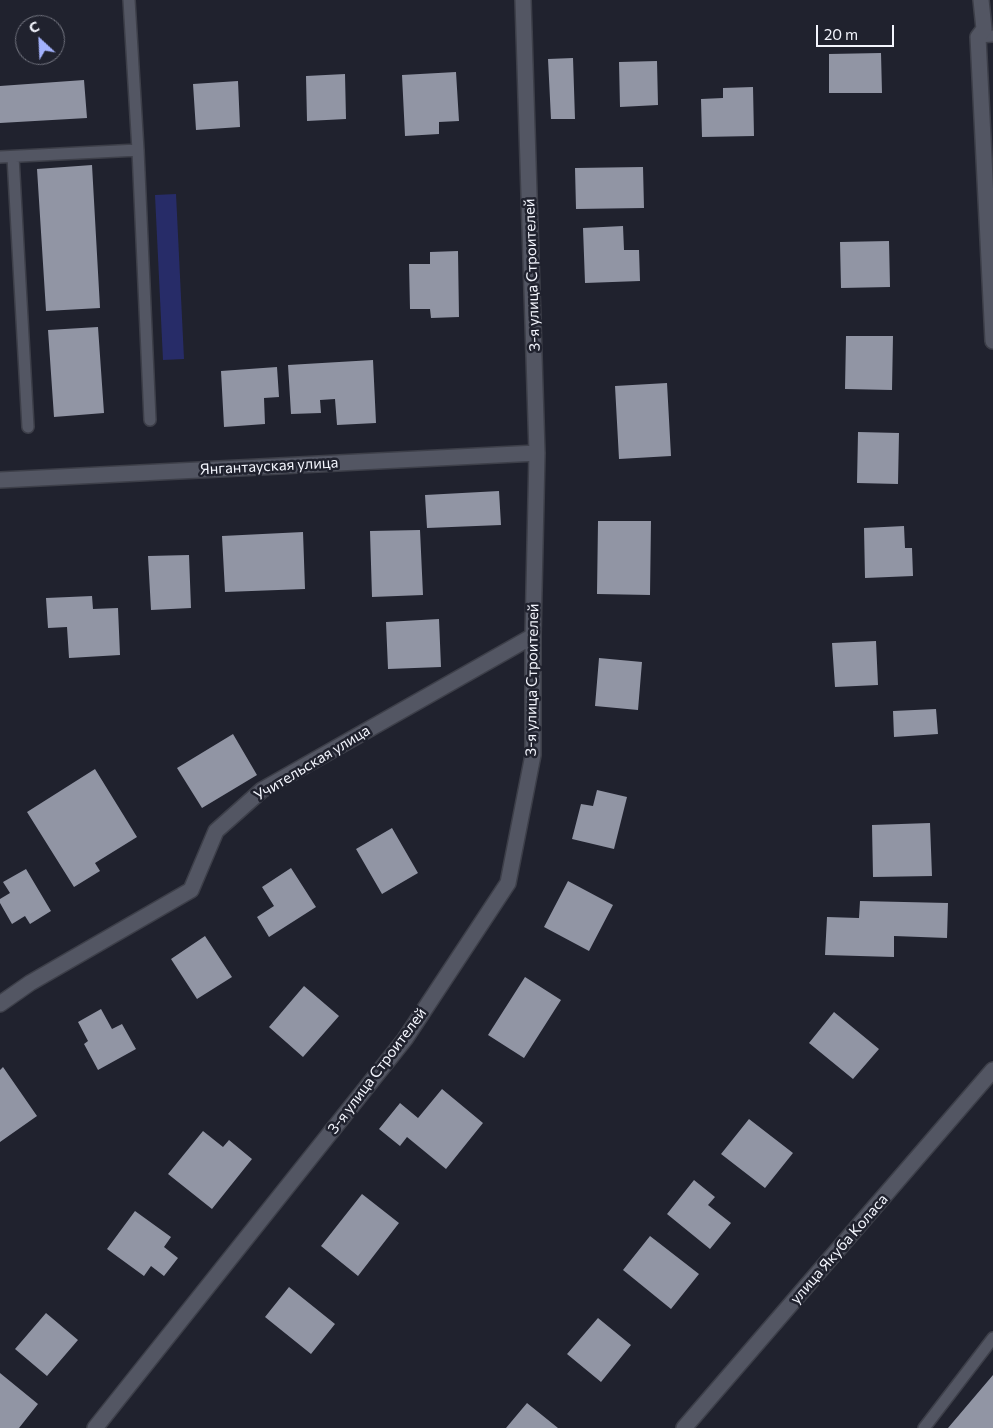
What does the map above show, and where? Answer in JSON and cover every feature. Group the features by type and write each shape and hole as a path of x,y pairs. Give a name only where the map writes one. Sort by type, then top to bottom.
{"street":[{"name":"3-я улица Строителей","path":"95,1428 406,1039 508,883 532,755 532,636 537,453 523,0"},
{"path":"980,0 984,30 978,37 993,341"},
{"name":"Янгантауская улица","path":"0,480 537,453"},
{"name":"Учительская улица","path":"0,1004 30,983 191,890 216,831 262,790 532,636"},
{"name":"улица Якуба Коласа","path":"684,1428 993,1070"}],"lane":[{"path":"129,0 150,420"},
{"path":"978,37 993,36"},
{"path":"0,158 138,150"},
{"path":"13,157 28,427"},
{"path":"924,1428 993,1338"}],"shaded area":[{"path":"176,194 184,359 163,360 155,195"}],"building":[{"path":"881,53 882,93 829,93 829,54"},
{"path":"573,58 575,119 551,119 548,59"},
{"path":"657,61 658,105 620,107 619,62"},
{"path":"456,72 459,121 439,122 439,134 405,136 402,75"},
{"path":"345,74 346,119 307,121 306,76"},
{"path":"84,80 87,118 0,123 0,86"},
{"path":"238,81 240,127 196,130 193,84"},
{"path":"753,87 754,136 702,137 701,99 723,98 723,88"},
{"path":"92,165 100,308 46,311 37,169"},
{"path":"643,167 644,208 576,209 575,168"},
{"path":"623,226 624,250 639,250 640,281 585,283 583,228"},
{"path":"889,241 890,287 841,288 840,242"},
{"path":"458,251 459,317 431,318 430,309 410,309 409,264 430,264 430,252"},
{"path":"98,327 104,413 54,417 48,330"},
{"path":"846,336 893,336 892,390 845,389"},
{"path":"373,360 376,423 337,425 335,399 320,400 321,413 291,414 288,365"},
{"path":"277,367 279,397 264,398 265,424 224,427 221,371"},
{"path":"667,383 671,456 619,459 615,386"},
{"path":"858,432 899,433 898,484 857,483"},
{"path":"499,491 501,525 427,528 425,495"},
{"path":"598,521 651,521 650,595 597,594"},
{"path":"904,526 905,548 912,548 913,576 865,578 864,528"},
{"path":"420,530 423,595 372,597 370,531"},
{"path":"303,532 305,589 225,592 222,536"},
{"path":"189,555 191,608 151,610 148,556"},
{"path":"92,596 93,609 118,608 120,655 69,658 67,627 48,628 46,598"},
{"path":"439,619 441,667 388,669 386,622"},
{"path":"876,641 878,685 835,687 832,643"},
{"path":"599,658 642,662 638,710 595,706"},
{"path":"936,709 938,734 894,737 893,711"},
{"path":"233,734 257,775 202,808 177,768"},
{"path":"95,769 137,837 95,863 100,871 74,887 27,812"},
{"path":"597,790 627,797 614,849 572,839 581,804 593,806"},
{"path":"930,823 932,876 873,877 872,825"},
{"path":"392,828 418,873 382,894 356,849"},
{"path":"291,868 316,907 269,937 257,917 274,906 262,887"},
{"path":"26,869 51,911 30,924 25,916 12,924 0,903 0,899 10,893 3,882"},
{"path":"568,881 613,905 589,951 544,927"},
{"path":"860,901 948,903 947,938 894,936 894,957 825,955 827,917 859,918"},
{"path":"205,936 232,977 197,999 171,959"},
{"path":"525,977 561,1000 524,1058 488,1035"},
{"path":"304,986 339,1016 303,1057 269,1027"},
{"path":"101,1009 112,1029 122,1024 136,1049 98,1070 84,1044 88,1041 78,1022"},
{"path":"834,1012 879,1049 853,1079 809,1043"},
{"path":"3,1067 37,1116 0,1142 0,1070"},
{"path":"442,1089 483,1123 446,1169 407,1137 400,1146 379,1129 400,1103 418,1118"},
{"path":"749,1119 793,1153 765,1188 721,1154"},
{"path":"203,1131 223,1147 229,1140 252,1159 212,1209 168,1174"},
{"path":"694,1180 715,1197 708,1205 731,1223 710,1249 667,1214"},
{"path":"362,1194 399,1223 358,1276 321,1246"},
{"path":"135,1211 171,1237 164,1247 178,1258 164,1276 151,1266 144,1276 107,1249"},
{"path":"650,1236 699,1274 671,1309 623,1270"},
{"path":"289,1287 335,1324 311,1354 265,1317"},
{"path":"46,1313 78,1340 47,1376 15,1349"},
{"path":"598,1318 631,1345 601,1382 567,1354"},
{"path":"0,1373 38,1404 19,1428 0,1428"},
{"path":"993,1375 993,1428 948,1428"},
{"path":"527,1403 558,1428 506,1428"}]}
